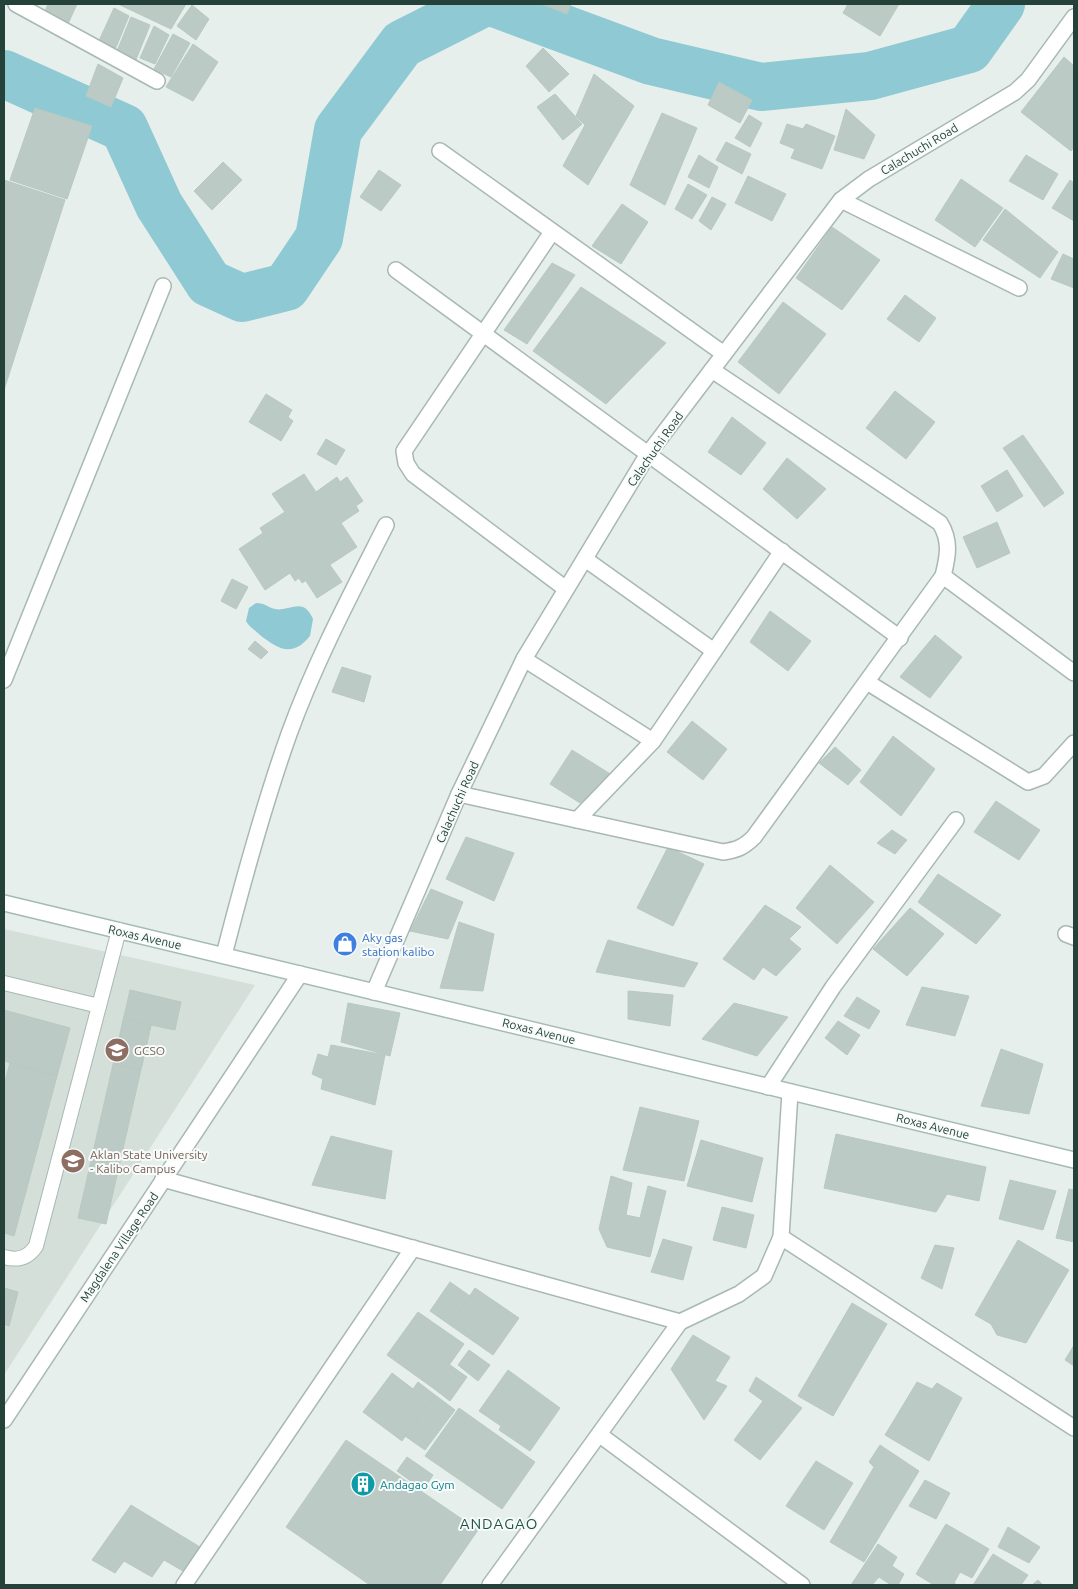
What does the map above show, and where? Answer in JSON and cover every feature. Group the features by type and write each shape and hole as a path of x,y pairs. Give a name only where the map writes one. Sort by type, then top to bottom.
{"street":[{"path":"16,4 157,81"},
{"name":"Calachuchi Road","path":"374,992 459,794 524,659 648,454 841,200 869,179 1015,92 1028,80 1074,17"},
{"path":"440,151 724,354"},
{"path":"841,200 1019,288"},
{"path":"552,232 404,451 406,463 414,474 566,589"},
{"path":"396,270 900,638"},
{"path":"4,680 163,286"},
{"path":"459,794 723,852 741,848 754,838 943,576 949,544 946,533 936,519 712,370"},
{"path":"224,956 249,859 289,734 331,634 386,525"},
{"path":"577,820 653,741 782,551"},
{"path":"585,559 714,650"},
{"path":"943,576 1074,673"},
{"path":"524,659 653,741"},
{"path":"867,682 1028,782 1044,776 1074,743"},
{"path":"768,1087 833,987 956,820"},
{"name":"Roxas Avenue","path":"4,903 1074,1160"},
{"name":"Magdalena Village Road","path":"4,1420 300,974"},
{"path":"490,1585 680,1322 739,1294 764,1276 781,1237 790,1092"},
{"path":"163,1179 680,1322"},
{"path":"781,1237 1074,1428"},
{"path":"184,1585 413,1248"},
{"path":"600,1435 802,1585"}],"lane":[{"path":"4,1258 13,1259 27,1256 36,1246 119,930"},
{"path":"4,983 99,1006"}],"shaded area":[{"name":"Aklan State University - Kalibo Campus","path":"4,929 255,985 4,1375"}],"water":[{"path":"256,603 275,609 296,606 305,608 313,619 310,636 303,643 291,649 285,649 273,644 260,635 246,621 249,608"}],"building":[{"path":"48,4 77,4 67,26 44,14"},
{"path":"118,4 186,4 171,29"},
{"path":"541,4 571,4 567,14"},
{"path":"848,4 899,4 880,36 843,13"},
{"path":"192,5 209,19 196,40 177,26"},
{"path":"114,8 129,16 114,52 98,43"},
{"path":"131,17 150,25 135,62 117,51"},
{"path":"154,26 169,35 155,64 140,58"},
{"path":"173,34 190,43 171,77 154,69"},
{"path":"193,44 218,62 193,101 166,87"},
{"path":"543,48 569,74 549,92 526,66"},
{"path":"1064,57 1074,66 1074,147 1071,151 1021,112"},
{"path":"98,64 123,78 111,107 86,96"},
{"path":"594,74 634,106 588,185 563,166 585,125 576,116"},
{"path":"719,82 752,100 740,123 708,105"},
{"path":"555,94 582,124 563,140 537,107"},
{"path":"35,108 92,126 67,199 10,180"},
{"path":"846,109 875,135 864,159 834,150"},
{"path":"662,113 697,128 665,205 630,185"},
{"path":"749,115 762,123 750,147 735,138"},
{"path":"787,124 803,129 806,124 835,136 822,169 791,158 795,149 780,143"},
{"path":"726,142 751,154 742,174 716,160"},
{"path":"699,155 718,167 709,188 688,177"},
{"path":"1026,155 1058,174 1043,200 1009,181"},
{"path":"223,162 242,180 212,210 194,191"},
{"path":"379,170 401,185 381,211 360,197"},
{"path":"748,176 786,194 772,221 735,203"},
{"path":"961,179 1003,208 975,247 935,220"},
{"path":"4,180 65,200 4,390"},
{"path":"1070,180 1074,183 1074,221 1052,208"},
{"path":"688,184 707,195 692,219 675,209"},
{"path":"712,197 726,204 711,230 699,221"},
{"path":"622,204 648,222 621,264 592,246"},
{"path":"1005,209 1058,252 1040,278 983,240"},
{"path":"832,227 880,260 842,310 796,278"},
{"path":"1063,254 1074,259 1074,288 1051,279"},
{"path":"552,263 575,275 527,344 504,330"},
{"path":"581,287 666,343 606,404 533,351"},
{"path":"905,295 936,318 919,342 887,319"},
{"path":"783,302 826,334 779,394 738,362"},
{"path":"895,391 935,422 906,459 866,428"},
{"path":"266,394 292,410 288,417 293,421 281,441 249,422"},
{"path":"732,417 766,443 741,475 708,452"},
{"path":"1023,435 1064,493 1044,507 1003,448"},
{"path":"326,439 345,450 336,465 317,454"},
{"path":"787,458 826,489 797,519 763,489"},
{"path":"1007,470 1023,496 997,512 981,486"},
{"path":"304,474 316,492 337,477 340,482 347,477 363,501 356,506 359,511 341,523 357,547 302,583 299,578 295,581 290,573 265,590 239,549 263,533 260,528 285,512 272,494"},
{"path":"997,522 1010,553 977,568 963,537"},
{"path":"330,565 342,582 317,598 306,581"},
{"path":"232,579 248,587 236,609 221,601"},
{"path":"770,611 811,641 788,671 750,642"},
{"path":"935,635 962,657 930,698 900,677"},
{"path":"255,641 268,652 261,659 248,649"},
{"path":"342,667 371,676 364,702 332,692"},
{"path":"692,721 727,749 703,780 667,752"},
{"path":"893,736 935,769 901,816 860,782"},
{"path":"835,747 861,770 848,785 819,763"},
{"path":"572,750 612,775 580,803 550,784"},
{"path":"996,801 1040,830 1019,860 974,832"},
{"path":"892,830 907,840 895,854 877,843"},
{"path":"466,837 514,853 494,901 446,879"},
{"path":"668,847 704,864 673,926 637,908"},
{"path":"830,865 874,902 837,944 796,908"},
{"path":"938,874 1001,915 976,944 918,902"},
{"path":"431,889 463,902 448,939 410,931"},
{"path":"765,905 801,927 789,939 801,949 776,976 763,967 754,980 723,959"},
{"path":"910,908 944,934 907,976 873,949"},
{"path":"459,922 494,934 483,991 440,988"},
{"path":"608,940 698,963 684,987 596,972"},
{"path":"922,987 969,996 955,1036 906,1025"},
{"path":"130,990 181,1002 175,1030 151,1025 106,1224 78,1218"},
{"path":"628,991 673,995 670,1026 628,1019"},
{"path":"857,997 880,1011 869,1029 844,1016"},
{"path":"348,1003 400,1013 390,1056 341,1042"},
{"path":"734,1003 788,1017 757,1056 702,1039"},
{"path":"4,1010 70,1028 57,1076 4,1061"},
{"name":"GCSO","path":"124,1017 151,1025 141,1069 115,1065"},
{"path":"838,1021 860,1035 847,1055 825,1038"},
{"path":"331,1045 385,1055 375,1105 321,1089 323,1079 312,1074 318,1054 328,1057"},
{"path":"1001,1049 1043,1064 1029,1114 981,1106"},
{"path":"10,1063 57,1076 14,1236 4,1233 4,1085"},
{"path":"640,1107 699,1121 684,1181 623,1170"},
{"path":"836,1134 986,1167 979,1201 947,1194 936,1212 824,1188"},
{"path":"331,1136 392,1151 385,1199 312,1185"},
{"path":"701,1140 763,1158 752,1202 687,1186"},
{"path":"611,1176 632,1183 626,1215 640,1218 648,1186 666,1191 650,1257 607,1247 599,1229"},
{"path":"1010,1180 1056,1191 1043,1230 999,1219"},
{"path":"1069,1189 1074,1190 1074,1242 1056,1238"},
{"path":"722,1207 754,1215 746,1248 713,1240"},
{"path":"663,1239 692,1247 683,1280 651,1272"},
{"path":"1018,1240 1069,1270 1026,1343 997,1335 991,1324 975,1315"},
{"path":"935,1245 954,1248 942,1289 921,1278"},
{"path":"450,1282 470,1296 450,1325 430,1311"},
{"path":"4,1288 18,1292 9,1326 4,1324"},
{"path":"475,1288 519,1318 493,1355 450,1325"},
{"path":"852,1303 887,1324 833,1416 798,1396"},
{"path":"418,1312 464,1344 433,1388 387,1355"},
{"path":"693,1335 730,1357 715,1381 727,1386 704,1420 671,1369"},
{"path":"1074,1345 1074,1366 1065,1360"},
{"path":"469,1350 490,1365 478,1381 458,1365"},
{"path":"450,1365 467,1377 450,1401 433,1388"},
{"path":"508,1370 560,1408 530,1451 499,1430 501,1426 479,1411"},
{"path":"392,1373 413,1389 418,1382 435,1395 402,1441 363,1412"},
{"path":"756,1377 802,1408 760,1460 734,1440 763,1401 749,1391"},
{"path":"917,1382 932,1389 937,1383 962,1398 929,1461 885,1435"},
{"path":"435,1395 455,1410 425,1450 405,1436"},
{"path":"459,1408 535,1462 502,1509 425,1456"},
{"name":"Andagao Gym","path":"346,1440 478,1530 440,1585 370,1585 286,1527"},
{"path":"880,1445 919,1471 864,1562 830,1542 874,1467 869,1462"},
{"path":"407,1457 433,1475 423,1490 397,1471"},
{"path":"816,1461 853,1483 824,1530 786,1506"},
{"path":"925,1480 950,1493 936,1519 909,1506"},
{"path":"131,1505 200,1547 183,1571 164,1560 152,1577 124,1561 115,1573 92,1560"},
{"path":"946,1524 989,1549 972,1578 960,1572 954,1583 957,1585 934,1585 916,1574"},
{"path":"1008,1527 1040,1547 1029,1563 998,1547"},
{"path":"878,1544 897,1557 892,1566 904,1574 898,1585 891,1585 879,1577 872,1585 851,1585"},
{"path":"993,1554 1028,1575 1021,1585 973,1585"},
{"path":"1038,1580 1043,1585 1032,1585"}],"waterway":[{"path":"4,74 124,128 159,205 209,283 242,298 286,287 319,238 338,130 402,44 481,4"},
{"path":"497,4 651,61 761,87 870,76 969,49 1001,4"}],"place":[{"name":"Aky gas station kalibo","path":"345,944"},
{"name":"GCSO","path":"117,1050"},
{"name":"Aklan State University - Kalibo Campus","path":"73,1161"},
{"name":"Andagao Gym","path":"363,1484"}],"district":[{"name":"ANDAGAO","path":"499,1523"}]}
